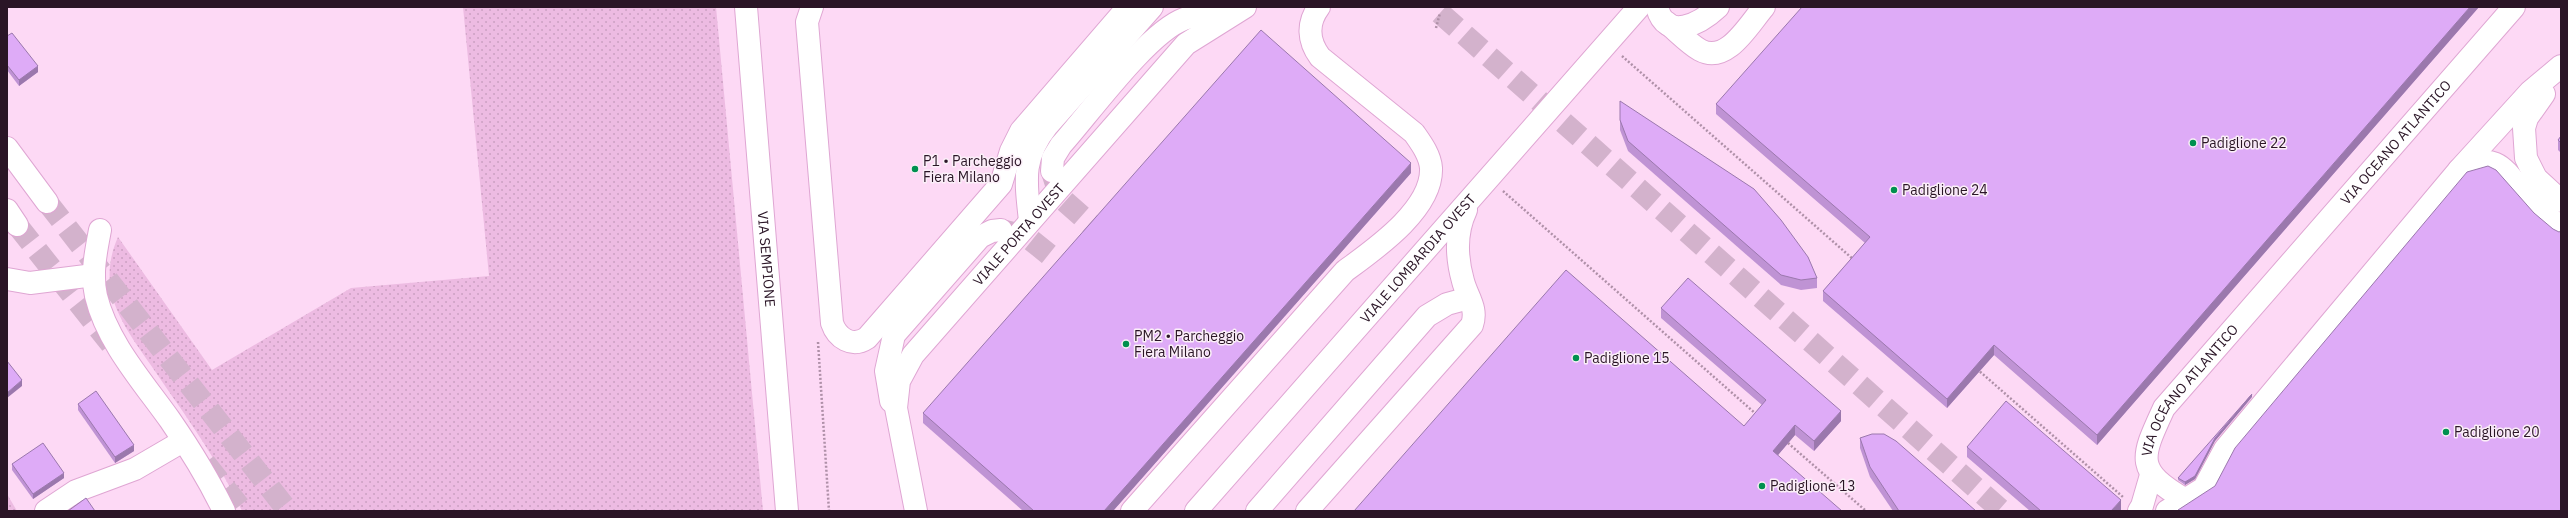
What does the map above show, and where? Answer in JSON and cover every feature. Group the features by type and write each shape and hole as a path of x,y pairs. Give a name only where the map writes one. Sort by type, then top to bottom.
{"main road":[{"name":"VIA SEMPIONE","path":"746,7 787,511"},
{"path":"812,7 807,22 832,323 838,335 843,339 856,342 867,338 1000,184 1011,151 1021,130 1128,7"},
{"path":"1030,221 1026,167 1033,145 1047,126 1152,7"},
{"path":"1132,511 1345,271 1384,242 1420,203 1429,188 1431,168 1425,149 1414,133 1320,57 1312,47 1310,21 1319,7"},
{"name":"VIALE LOMBARDIA OVEST","path":"1196,511 1639,7"},
{"path":"1662,15 1673,26 1688,27 1707,17 1718,7"},
{"path":"1662,15 1696,47 1716,54 1727,49 1764,7"},
{"name":"VIA OCEANO ATLANTICO","path":"2514,7 2164,408 2150,439 2145,462 2151,475 2164,488 2176,506 2204,488 2225,449 2459,170 2530,92 2559,68"},
{"path":"1052,171 1054,158 1061,146 1152,41 1183,20 1201,14 1241,10"},
{"name":"VIALE PORTA OVEST","path":"916,511 898,430 896,392 904,370 913,356 1186,44 1241,10"},
{"path":"2559,68 2527,118 2524,128 2526,158 2530,169 2561,201"},
{"path":"7,148 47,202"},
{"path":"2459,170 2474,163 2484,162 2504,168 2524,194 2561,228"},
{"path":"1307,511 1468,331 1474,318 1474,311 1463,282 1457,246 1460,222 1471,199"},
{"path":"100,230 94,275 96,297 115,342 183,441 224,511"},
{"path":"898,430 886,382 886,371 894,335 980,237 992,231 1001,230"},
{"path":"7,279 30,283 94,275"},
{"path":"1257,511 1427,316 1447,304 1469,298"},
{"path":"46,511 76,491 135,469 183,441"},
{"path":"783,455 799,511"},
{"path":"2133,506 2151,475"}],"path":[{"path":"1436,28 1440,13"},
{"path":"1607,43 1859,265"},
{"path":"1489,179 1760,418"},
{"path":"1974,366 2133,506"},
{"path":"1788,443 1866,511"}],"shaded area":[{"path":"463,7 716,7 763,511 242,511 204,444 128,331 117,310 110,283 111,260 118,237 212,370 351,288 489,276"},
{"path":"7,494 17,511 7,511"}],"building":[{"name":"Padiglione 22","path":"1802,7 2470,7 2097,435 1994,345 1947,399 1823,291 1870,237 1716,104"},
{"name":"PM2 • Parcheggio Fiera Milano","path":"1261,30 1411,163 1104,511 1034,511 923,413"},
{"path":"12,33 38,66 19,80 7,65 7,36"},
{"path":"1620,101 1754,189 1781,220 1808,257 1817,278 1801,280 1781,275 1628,141 1620,120"},
{"path":"2561,136 2561,143 2558,140"},
{"path":"2488,166 2496,170 2534,213 2553,229 2559,232 2561,231 2561,511 2179,511 2178,510 2215,486 2235,448 2467,172"},
{"name":"Padiglione 15","path":"1566,270 1744,426 1766,400 1661,308 1688,278 1841,411 1814,441 1795,425 1773,451 1842,511 1354,511"},
{"path":"7,361 22,380 7,393"},
{"path":"96,391 134,445 115,457 78,404"},
{"path":"2252,394 2215,438 2195,476 2185,482 2178,478"},
{"path":"2006,401 2121,500 2111,511 2041,511 1967,447"},
{"path":"1872,434 1884,434 1896,441 1976,511 1899,511 1870,467 1860,438"},
{"path":"43,443 64,473 33,494 12,464"},
{"path":"86,498 95,511 68,511"}],"tunnel":[{"path":"1440,13 2002,511"},
{"path":"1052,172 1060,197 1095,228"},
{"path":"47,202 288,511"},
{"path":"17,225 111,344"},
{"path":"1001,230 1026,236 1062,265"},
{"path":"205,463 243,511"}],"place":[{"name":"Padiglione 22","path":"2193,143"},
{"name":"P1 • Parcheggio Fiera Milano","path":"915,169"},
{"name":"Padiglione 24","path":"1894,190"},
{"name":"PM2 • Parcheggio Fiera Milano","path":"1126,344"},
{"name":"Padiglione 15","path":"1576,358"},
{"name":"Padiglione 20","path":"2446,432"},
{"name":"Padiglione 13","path":"1762,486"}]}
